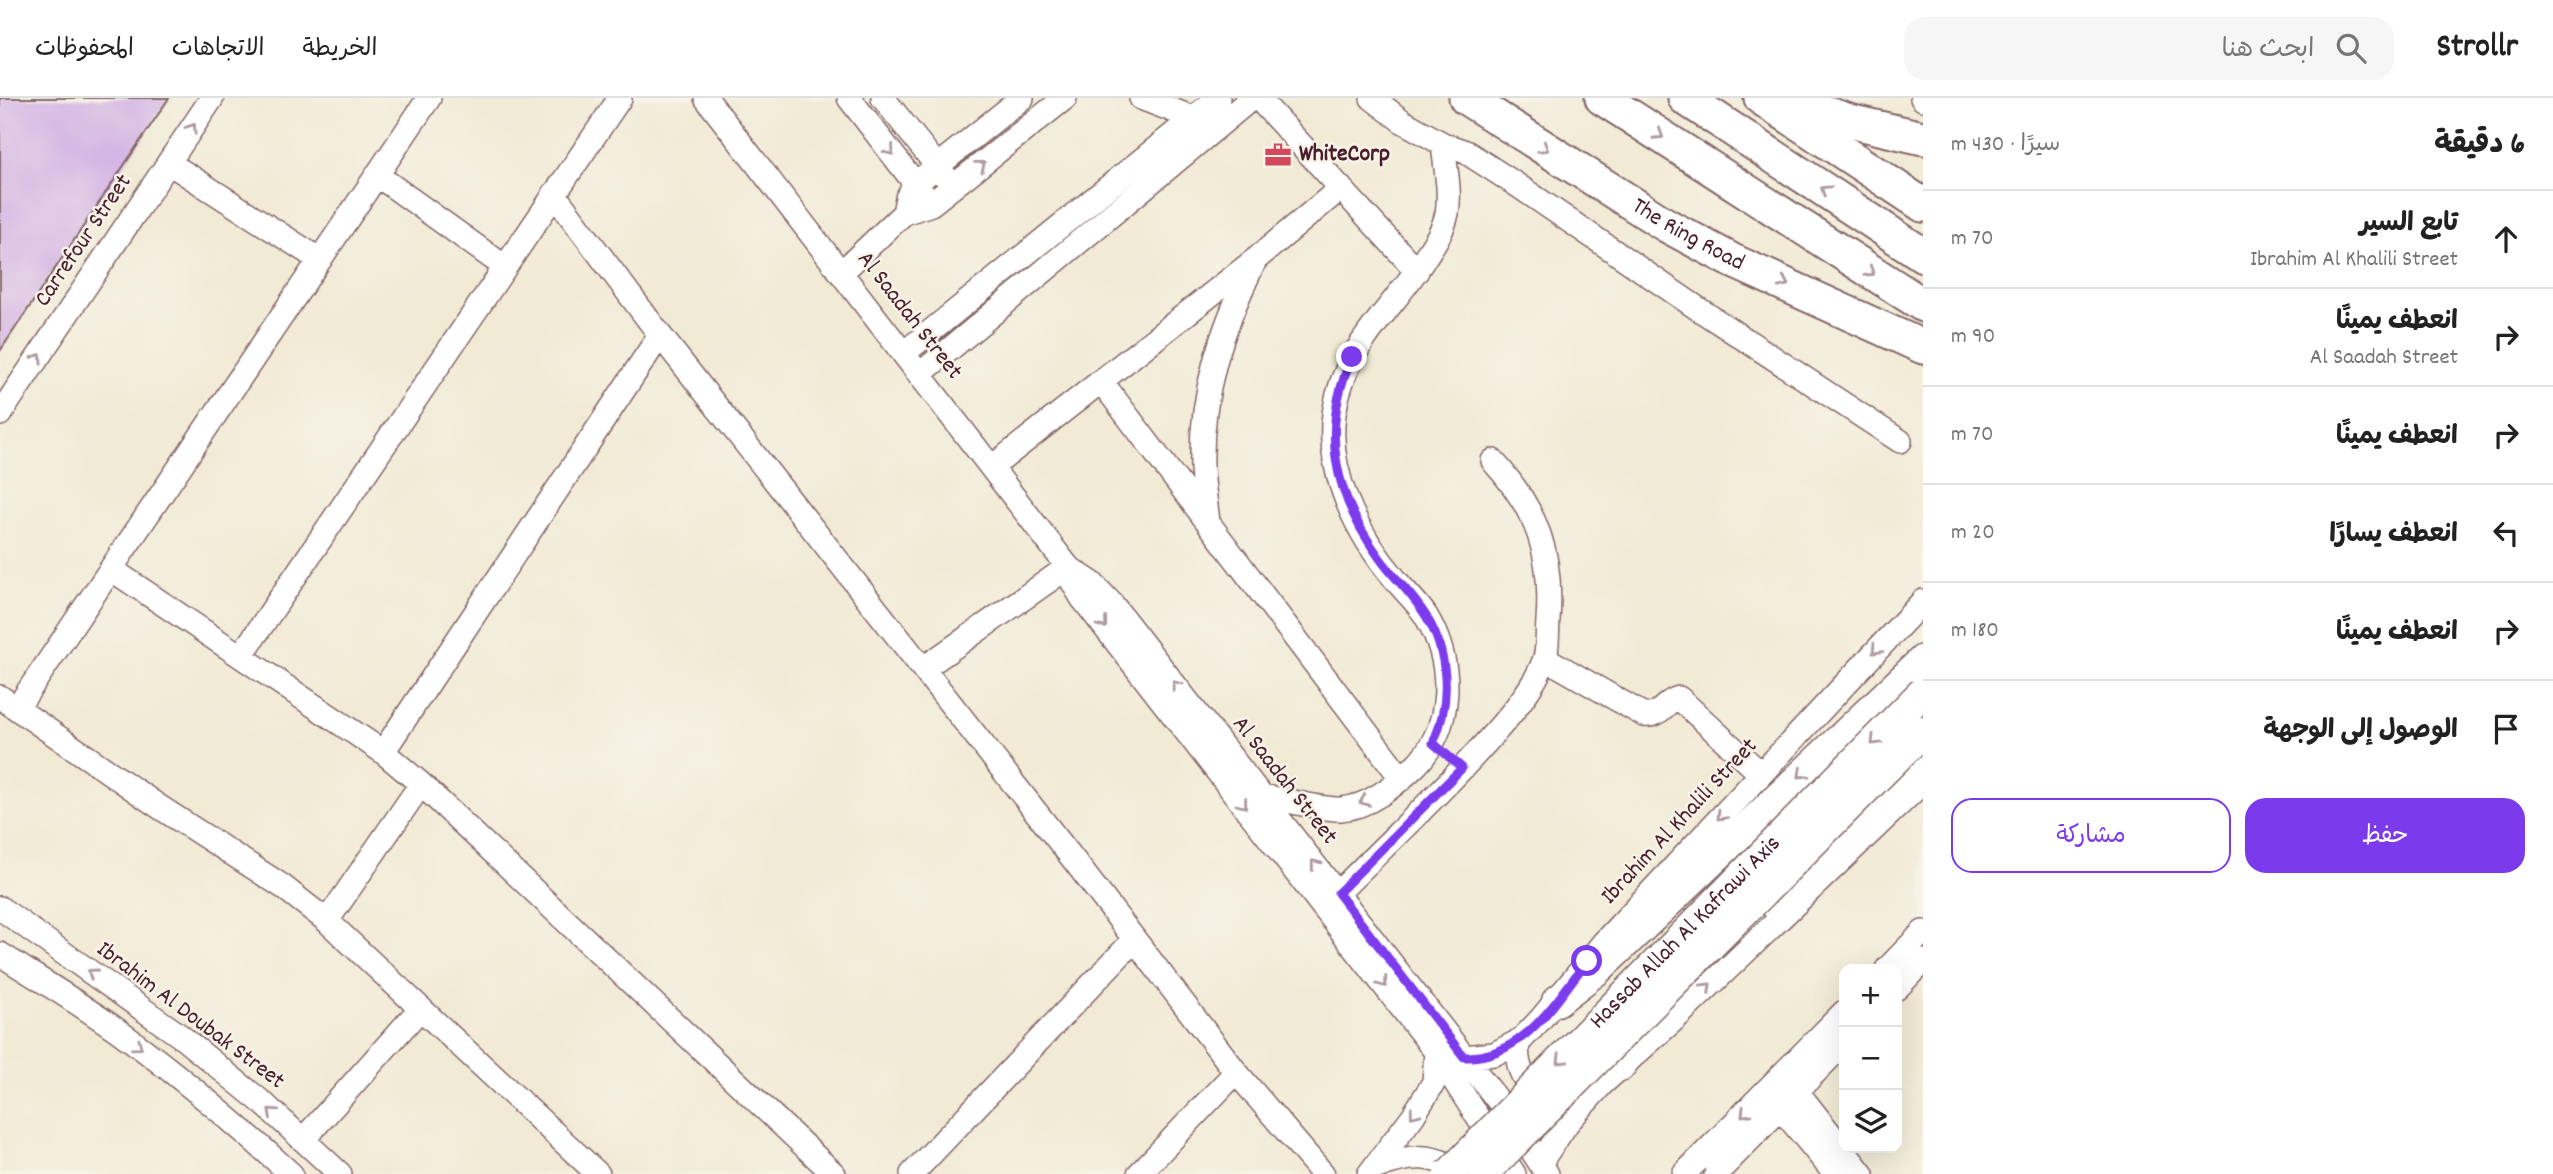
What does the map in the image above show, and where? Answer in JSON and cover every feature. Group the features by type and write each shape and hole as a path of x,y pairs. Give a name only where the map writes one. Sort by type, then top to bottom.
{"highway":[{"name":"The Ring Road","path":"1466,98 1496,111 1666,225 1733,261 1923,347"},
{"path":"1602,98 1923,305"},
{"path":"1685,98 1923,255"},
{"path":"1761,98 1923,205"},
{"path":"1781,98 1849,121 1923,138"}],"main road":[{"path":"1557,1001 1597,970 1923,660"},
{"name":"Hassab Allah Al Kafrawi Axis","path":"1449,1174 1923,692"},
{"name":"Hassab Allah Al Kafrawi Axis","path":"1483,1174 1923,731"},
{"path":"1620,1066 1652,1021 1690,980 1923,760"}],"street":[{"name":"Carrefour Street","path":"0,414 212,98"},
{"path":"429,98 111,569 8,702 158,806 282,886 327,921 598,1174"},
{"path":"242,656 620,98"},
{"name":"Al Saadah Street","path":"706,98 1068,567 1092,583 1112,604 1338,893 1510,1116 1543,1169"},
{"path":"849,98 931,204"},
{"path":"883,98 953,187"},
{"path":"904,213 907,198 915,184 1022,98"},
{"path":"842,272 904,213 931,204 1065,98"},
{"path":"1141,98 1193,118"},
{"path":"904,353 1218,98"},
{"path":"920,374 1252,98"},
{"path":"1258,98 1417,271"},
{"path":"1372,98 1402,121 1443,144 1466,152 1517,185 1697,309 1900,441"},
{"path":"1262,796 1340,809 1363,803 1384,793 1422,759 1443,723 1446,705 1441,651 1426,617 1377,554 1356,518 1339,480 1333,438 1338,396 1352,357 1363,338 1417,271 1440,233 1448,209 1443,144"},
{"path":"169,163 320,260"},
{"path":"377,176 505,267"},
{"path":"992,467 1256,259 1341,188"},
{"path":"554,194 660,335 924,668 1236,1072 1323,1174"},
{"path":"1208,523 1203,454 1204,414 1214,360 1232,308 1256,259"},
{"path":"383,752 660,335"},
{"path":"1101,381 1402,779"},
{"path":"1338,893 1510,716 1545,658 1550,590 1545,551 1528,506 1512,482 1493,461"},
{"path":"924,668 1068,567"},
{"name":"Al Saadah Street","path":"1068,567 1072,581 1082,597 1436,1052 1514,1174"},
{"path":"111,569 383,752 422,784 834,1174"},
{"name":"Ibrahim Al Khalili Street","path":"1464,1057 1494,1054 1518,1041 1557,1001 1604,942 1923,601"},
{"path":"1545,658 1644,715 1653,716 1679,698 1761,774"},
{"path":"1433,743 1462,768"},
{"path":"1543,1169 1568,1122 1620,1066 1676,1018 1923,782"},
{"path":"327,921 422,784"},
{"name":"Ibrahim Al Doubak Street","path":"0,908 179,1035 340,1174"},
{"path":"1892,964 1923,932"},
{"path":"912,1174 1134,940"},
{"path":"0,954 115,1028 201,1094 290,1174"},
{"path":"1902,983 1923,961"},
{"path":"303,1140 419,1009"},
{"path":"1716,1174 1839,1018"},
{"path":"1518,1041 1521,1074 1533,1092 1552,1103 1585,1103"},
{"path":"1684,1174 1839,1047"},
{"path":"1373,1170 1425,1099 1434,1082 1436,1052"},
{"path":"1139,1174 1236,1072"},
{"path":"1782,1091 1835,1174"},
{"path":"1782,1091 1862,1174"},
{"path":"1373,1170 1400,1158 1425,1157 1449,1163 1465,1174"}],"building":[{"path":"0,98 169,98 0,351"}],"place":[{"name":"WhiteCorp","path":"1278,155"}],"route":[{"path":"1352,357 1338,396 1334,417 1333,438 1339,480 1377,554 1416,602 1434,634 1444,668 1446,705 1443,723 1433,743 1462,768 1338,893 1464,1057 1494,1054 1521,1040 1557,1001 1587,961"}]}
